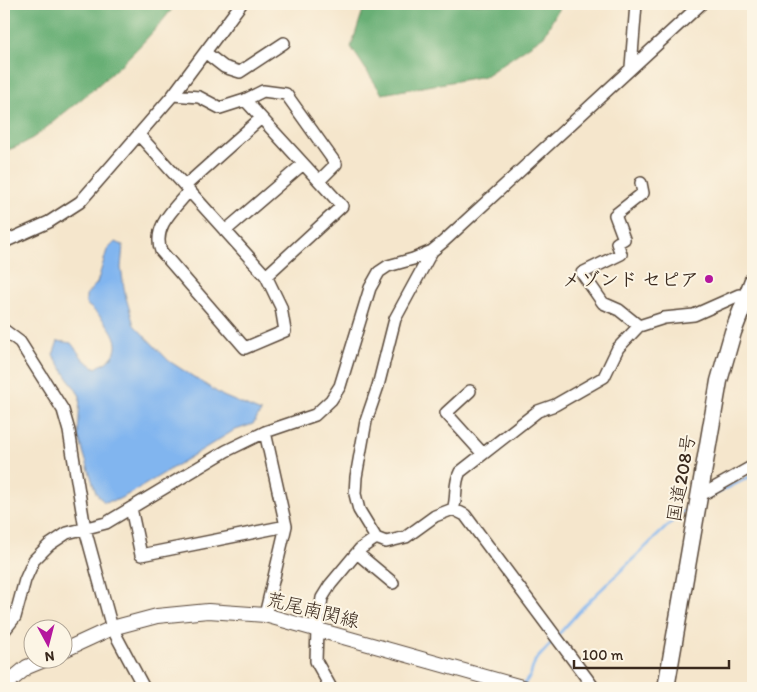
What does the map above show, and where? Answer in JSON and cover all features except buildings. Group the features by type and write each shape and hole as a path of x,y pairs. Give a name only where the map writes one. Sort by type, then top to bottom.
{"highway":[{"name":"国道208号","path":"666,688 718,381 753,280"}],"main road":[{"name":"荒尾南関線","path":"72,646 112,628 165,615 208,611 265,615 525,688"},
{"path":"4,686 24,670"}],"street":[{"path":"4,242 49,222 80,202 173,95 241,4"},
{"path":"631,67 636,4"},
{"path":"4,631 15,617 34,560 49,545 67,533 106,523 226,451 264,432 315,415 331,400 340,386 370,288 379,272 388,266 413,259 432,250 701,4"},
{"path":"206,53 224,68 240,72 284,43"},
{"path":"173,95 199,97 220,108 245,100 263,91 286,94 336,164 319,181"},
{"path":"245,100 342,206 266,276"},
{"path":"139,135 187,189 266,276 281,307 285,331 245,348 161,252 158,235 167,217 187,189 261,118"},
{"path":"225,231 303,164"},
{"path":"639,326 619,310 603,302 582,273 621,254 617,243 624,239 615,215 640,198 643,193 641,183"},
{"path":"432,250 395,319 378,386 366,421 359,458 355,494 359,510 376,538 386,542 406,537 435,516 453,509 456,502 455,481 460,472 538,411 555,405 604,378 618,348 639,326 664,318 694,315 739,295 746,297"},
{"path":"4,330 20,342 63,410 70,431 85,529 112,628 144,688"},
{"path":"470,391 446,413 483,454"},
{"path":"264,432 286,526 265,615"},
{"path":"698,495 707,492 753,466"},
{"path":"130,508 141,555 286,526"},
{"path":"453,509 465,515 594,688"},
{"path":"332,688 316,661 317,629 322,598 330,585 357,553 376,538"},
{"path":"357,553 393,583"}],"green space":[{"path":"4,4 176,4 138,48 95,88 36,136 4,151"},
{"path":"365,4 561,4 544,36 485,76 382,94 351,47"}],"water":[{"path":"115,242 123,245 121,268 125,294 134,325 169,361 223,396 261,412 253,424 233,431 133,492 117,500 104,502 96,493 78,435 80,396 53,355 58,341 71,343 84,360 96,368 110,359 115,352 116,344 110,328 86,304 86,295 97,283 107,250"}],"waterway":[{"path":"704,500 753,475"},
{"path":"558,635 584,606 682,512 692,507"},
{"path":"524,684 530,676 535,661 554,640"}],"place":[{"name":"メゾンド セピア","path":"709,279"}]}
